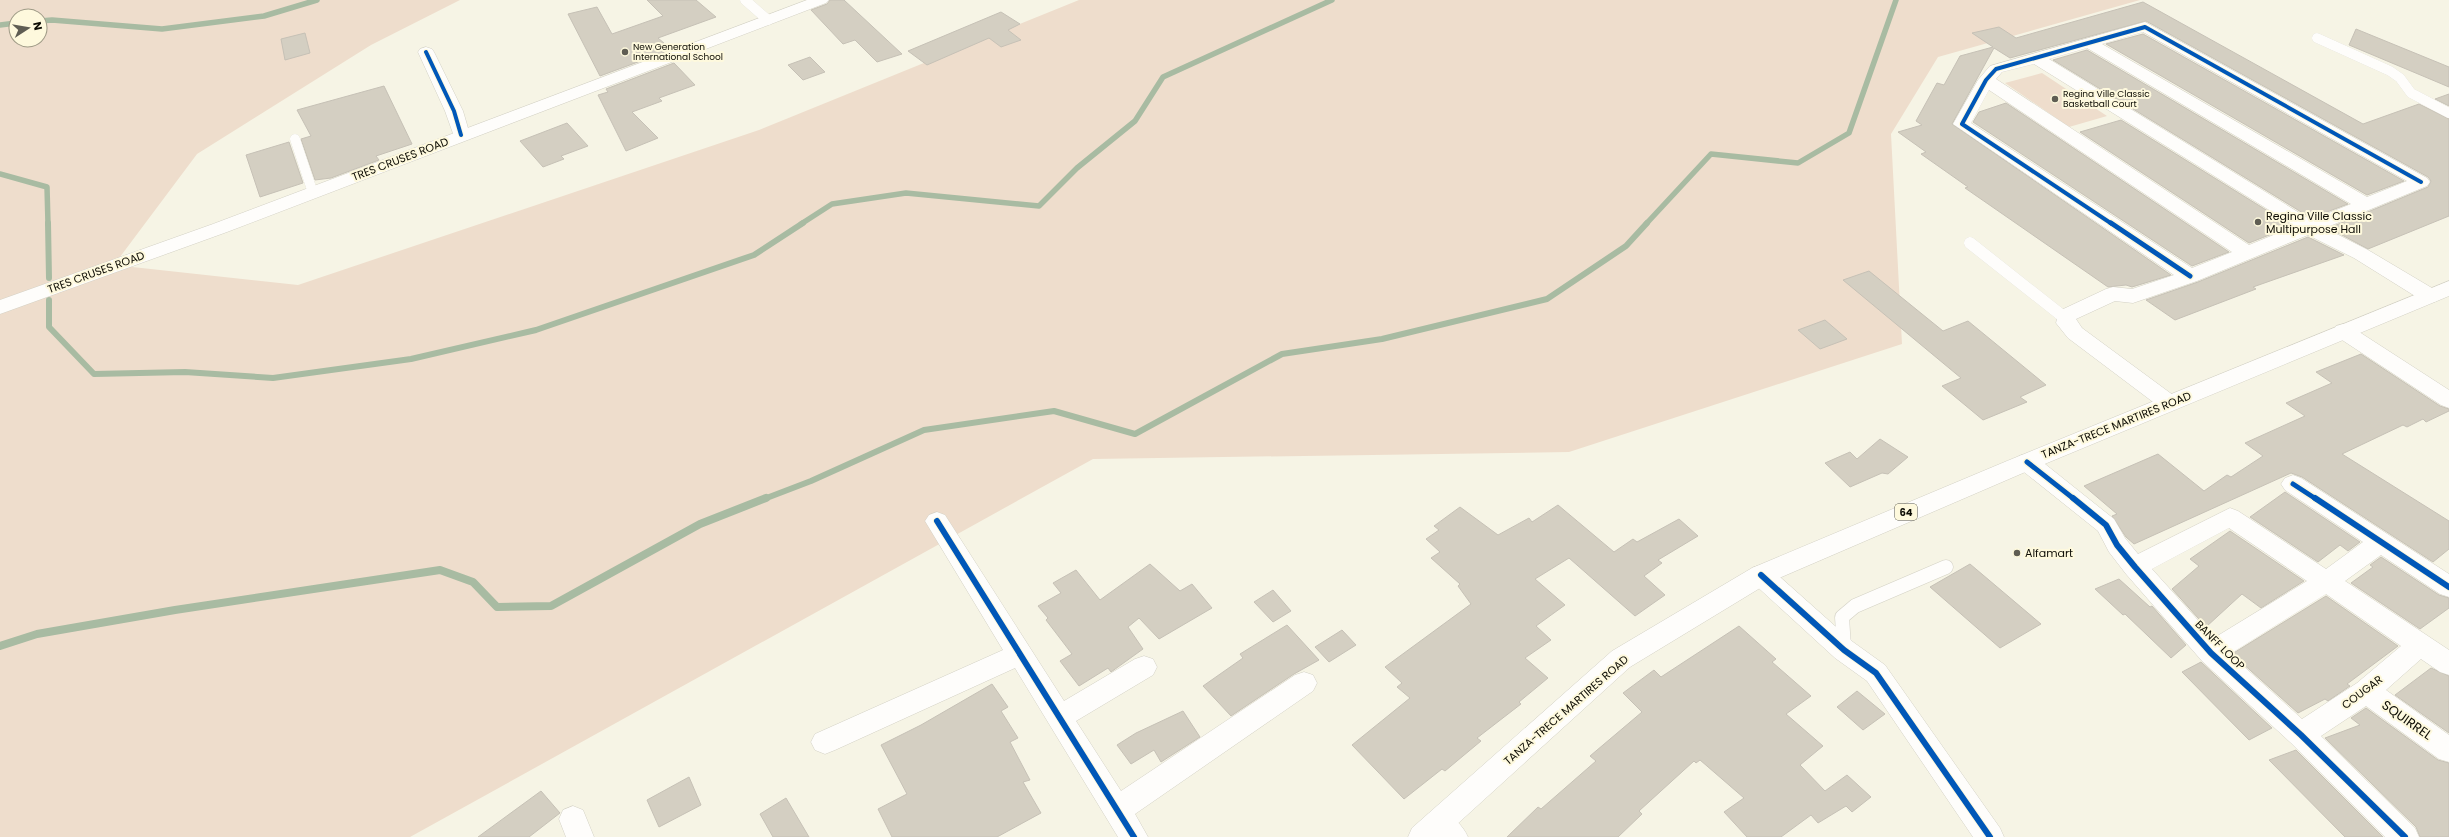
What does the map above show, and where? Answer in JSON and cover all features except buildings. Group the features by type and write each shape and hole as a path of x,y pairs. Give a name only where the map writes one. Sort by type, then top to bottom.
{"street":[{"name":"TRES CRUSES ROAD","path":"0,306 313,193 461,135 821,0"},
{"path":"2169,403 2075,333 2066,323 2065,318 2071,312 2113,294 2133,296 2190,276 2421,182 2145,27 1996,69 1986,80 1962,124 2190,276"},
{"path":"2089,43 2366,205"},
{"path":"426,52 454,111 461,135"},
{"path":"2036,58 2342,246 2352,258 2433,294"},
{"path":"1986,80 2248,253"},
{"name":"TANZA-TRECE MARTIRES ROAD","path":"1438,832 1621,659 1761,575 2021,464 2433,294"},
{"path":"2342,331 2449,400"},
{"name":"BANFF LOOP","path":"2021,464 2081,513 2095,535 2117,545 2211,653 2301,734 2405,837"},
{"path":"2293,484 2380,543 2449,587"},
{"path":"2135,567 2230,517 2449,664"},
{"path":"937,521 1134,837"},
{"path":"2211,653 2327,581 2380,543"},
{"path":"1761,575 1844,650 1876,673 1990,837"},
{"name":"COUGAR","path":"2301,734 2366,690 2420,645"},
{"path":"825,742 1020,654"},
{"path":"1059,717 1144,667"},
{"path":"1117,810 1304,683"},
{"name":"SQUIRREL","path":"2366,690 2449,750"}],"lane":[{"path":"745,0 768,20"},
{"path":"2317,38 2390,71 2400,78 2411,93 2449,113"},
{"path":"295,139 313,193"},
{"path":"1970,243 2065,318"},
{"path":"1844,650 1842,617 1856,606 1946,567"}],"shaded area":[{"path":"0,0 460,0 371,45 197,154 114,265 298,285 759,130 1079,0 2140,0 1938,57 1891,134 1902,344 1569,452 1093,459 410,837 0,837"},
{"name":"Regina Ville Classic Basketball Court","path":"2042,73 2107,116 2069,127 2005,83"}],"waterway":[{"path":"48,20 162,29 264,16 317,0"},
{"path":"801,224 832,204 906,193 1039,206 1077,168 1135,121 1163,77 1332,0"},
{"path":"1646,224 1711,154 1798,163 1849,133 1896,0"},
{"path":"0,25 8,24"},
{"path":"0,174 47,187 48,224"},
{"path":"48,223 49,278"},
{"path":"49,300 49,327 94,374 185,372 273,378 411,359 536,330 754,255 803,223"},
{"path":"764,499 811,481 924,430 1054,411 1135,434 1282,354 1382,339 1547,299 1626,246 1647,223"},
{"path":"0,646 37,634 175,610 440,570 473,582 497,607 551,606 700,524 766,498"}],"cycle path":[{"path":"2190,276 1962,124 1986,80 1996,69 2145,27 2421,182"},
{"path":"426,52 454,111 461,135"},
{"path":"2027,462 2106,525 2117,545 2135,567 2211,653 2301,735 2405,837"},
{"path":"2293,484 2449,587"},
{"path":"937,521 1134,837"},
{"path":"1761,575 1844,650 1876,673 1990,837"}],"place":[{"name":"New Generation International School","path":"625,52"},
{"name":"Regina Ville Classic Basketball Court","path":"2055,99"},
{"name":"Regina Ville Classic Multipurpose Hall","path":"2258,222"},
{"name":"Alfamart","path":"2017,553"}]}
